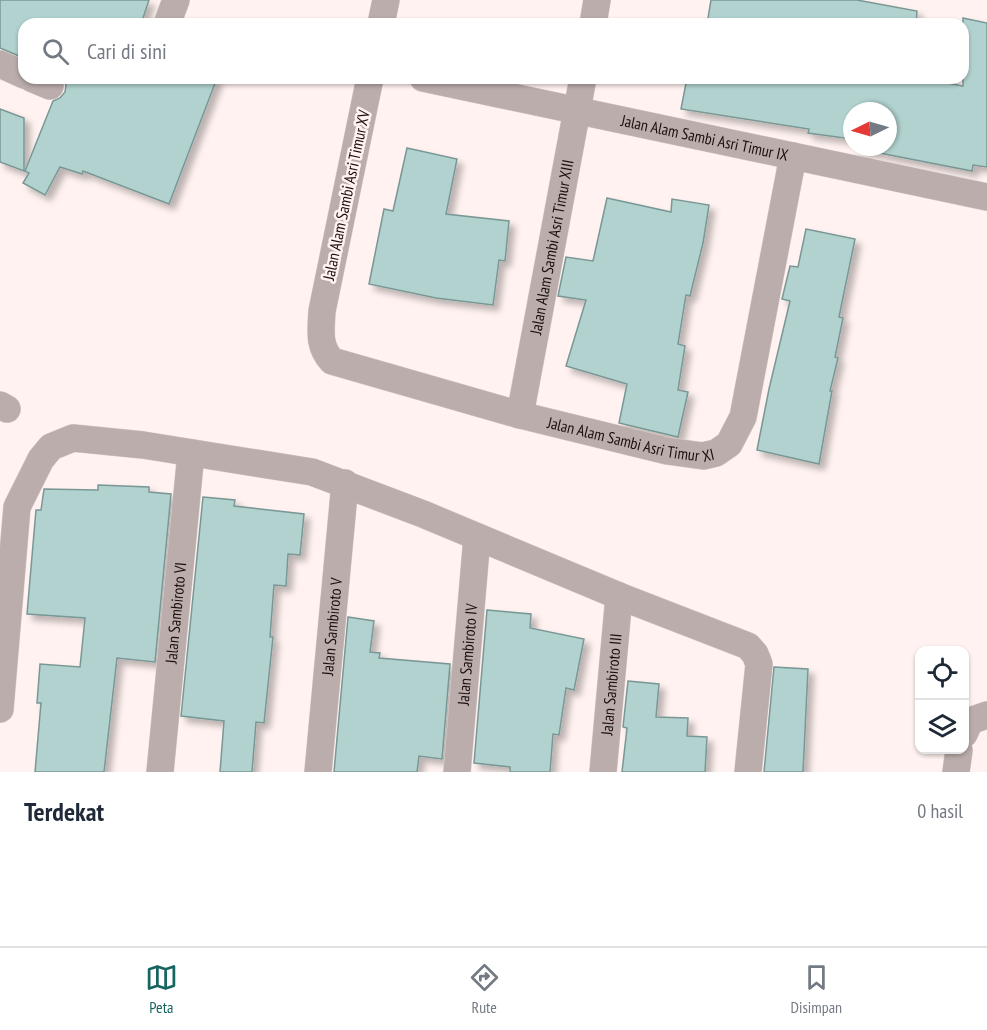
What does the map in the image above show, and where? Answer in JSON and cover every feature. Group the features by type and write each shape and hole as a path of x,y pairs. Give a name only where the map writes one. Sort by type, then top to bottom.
{"street":[{"path":"169,18 176,0"},
{"path":"382,18 386,0"},
{"path":"594,18 597,0"},
{"path":"0,64 18,72"},
{"name":"Jalan Alam Sambi Asri Timur XV","path":"322,311 369,84"},
{"name":"Jalan Alam Sambi Asri Timur IX","path":"451,84 987,197"},
{"name":"Jalan Alam Sambi Asri Timur XIII","path":"520,415 582,84"},
{"name":"Jalan Alam Sambi Asri Timur XI","path":"322,311 320,338 324,352 332,362 520,415 667,451 703,456 716,453 729,444 743,417 793,156"},
{"path":"0,709 17,507 41,459 51,447 73,438 312,472 345,483 619,596 748,646 755,654 759,664 748,772"},
{"name":"Jalan Sambiroto VI","path":"160,772 191,453"},
{"name":"Jalan Sambiroto V","path":"318,772 345,483"},
{"name":"Jalan Sambiroto IV","path":"457,772 477,537"},
{"name":"Jalan Sambiroto III","path":"603,772 619,596"},
{"path":"956,772 958,754"}],"building":[{"path":"0,0 149,0 143,18 18,18 18,56 0,48"},
{"path":"711,0 857,0 917,11 916,18 708,18"},
{"path":"969,19 987,23 987,167 973,165 972,171 895,156 897,156 897,102 843,102 843,138 808,133 809,129 681,109 686,84 953,84 963,86 963,84 969,84"},
{"path":"215,84 169,204 83,171 82,174 60,167 45,195 23,183 29,173 25,171 53,101 65,92 66,85"},
{"path":"0,109 24,118 24,171 0,162"},
{"path":"407,148 457,159 446,214 509,221 505,261 499,260 493,305 436,298 369,284 384,209 393,211"},
{"path":"607,198 671,212 672,199 709,205 703,243 690,296 686,295 678,344 685,346 678,390 688,392 678,437 619,423 627,384 566,366 586,300 558,296 566,257 593,261"},
{"path":"806,229 855,239 839,317 843,318 835,357 838,358 830,391 832,391 819,464 757,450 790,301 782,299 790,266 798,267"},
{"path":"98,485 149,487 149,492 171,494 155,662 117,658 104,772 35,772 41,703 37,703 40,664 80,667 85,618 27,614 36,510 41,510 44,489 98,490"},
{"path":"203,497 235,500 234,506 304,514 300,555 288,554 286,586 274,585 270,637 273,637 264,723 256,722 252,772 220,772 224,721 181,716"},
{"path":"487,610 531,614 530,628 584,639 574,690 566,688 559,735 553,734 550,772 510,772 510,767 474,763"},
{"path":"348,617 374,621 370,652 380,653 379,658 450,664 442,759 419,756 417,772 334,772"},
{"path":"774,667 808,669 803,772 764,772"},
{"path":"628,681 659,684 656,717 688,718 687,736 707,737 705,772 622,772 627,728 623,727"}]}
